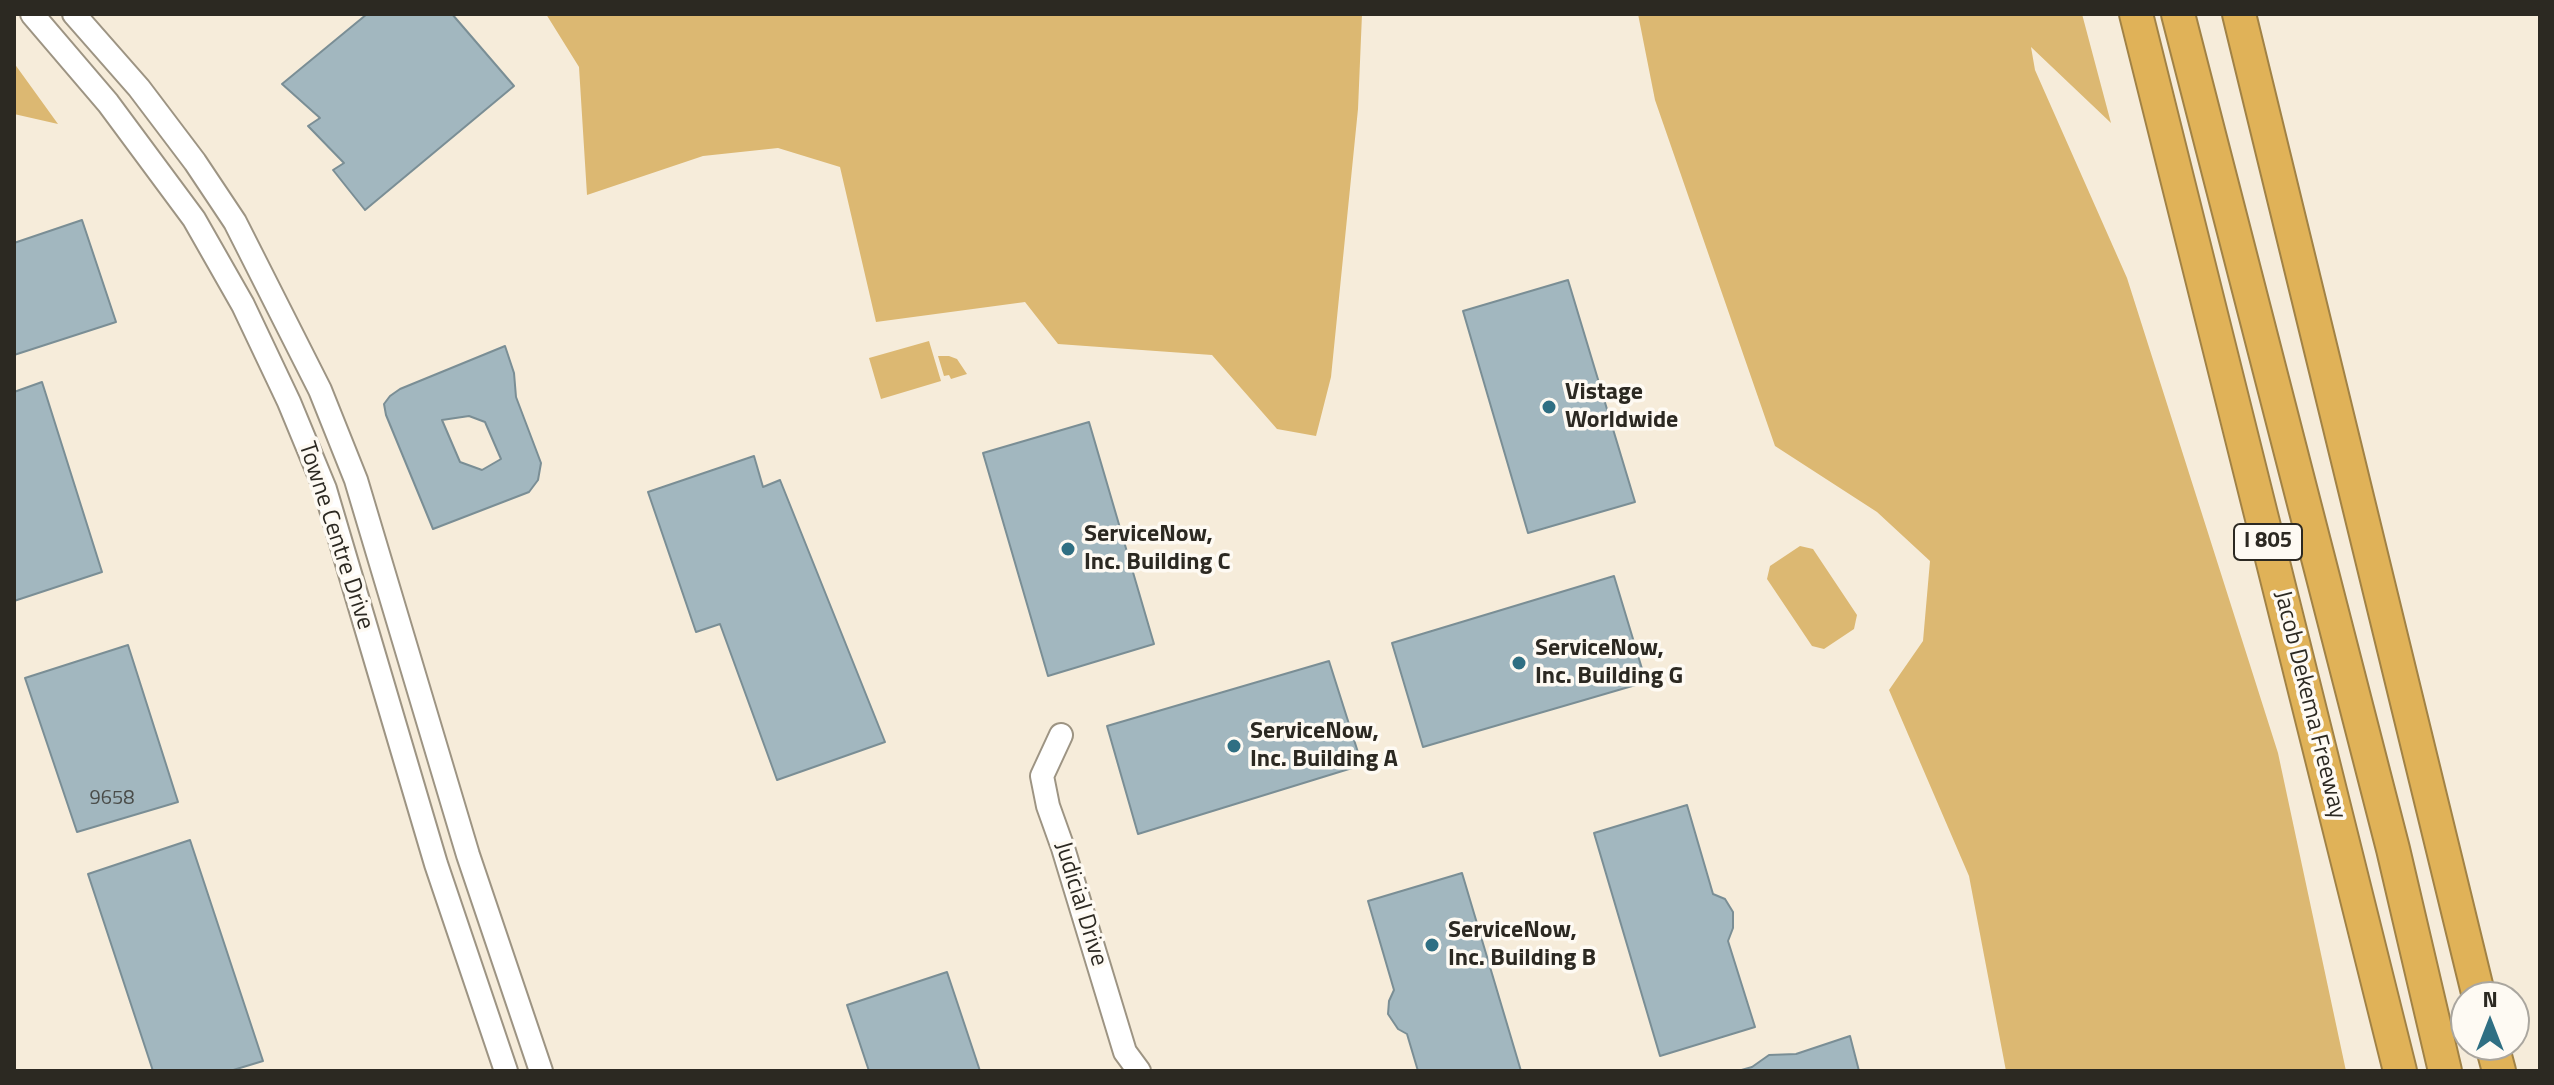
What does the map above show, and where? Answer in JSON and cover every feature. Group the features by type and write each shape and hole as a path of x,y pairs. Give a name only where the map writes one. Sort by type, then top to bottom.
{"highway":[{"name":"Jacob Dekema Freeway","path":"2136,14 2400,1071"},
{"path":"2178,14 2389,834 2445,1071"},
{"path":"2193,14 2369,701 2458,1071"},
{"path":"2239,14 2475,981"}],"street":[{"name":"Towne Centre Drive","path":"32,14 108,103 194,219 243,305 289,402 325,489 436,864 506,1071"},
{"name":"Towne Centre Drive","path":"74,14 139,88 195,162 235,222 320,390 356,480 468,855 541,1071"},
{"name":"Judicial Drive","path":"1061,735 1042,776 1048,806 1125,1052 1139,1071"}],"shaded area":[{"path":"546,14 1362,14 1358,109 1331,377 1316,436 1277,429 1212,355 1058,344 1025,302 876,322 840,167 778,148 703,156 587,195 579,67"},
{"path":"1638,14 2082,14 2111,123 2031,47 2035,70 2127,278 2278,753 2346,1071 2006,1071 1969,876 1889,690 1923,641 1930,561 1877,512 1775,446 1655,100"},
{"path":"14,63 58,124 14,114"},
{"path":"929,341 941,381 881,399 869,358"},
{"path":"938,356 957,359 967,374 951,379 949,375 944,376"},
{"path":"1800,546 1813,549 1857,615 1854,629 1824,649 1812,646 1767,579 1770,566"}],"building":[{"path":"367,14 452,14 514,86 365,210 333,170 344,163 308,126 320,118 282,84"},
{"path":"82,220 116,322 14,355 14,243"},
{"name":"Vistage Worldwide","path":"1568,280 1635,502 1528,533 1463,311"},
{"path":"505,346 514,373 516,397 541,463 538,480 529,492 433,529 386,415 384,404 400,389","holes":["469,416 485,422 501,459 482,470 460,462 442,420"]},
{"path":"42,382 102,572 14,601 14,392"},
{"name":"ServiceNow, Inc. Building C","path":"1089,422 1154,644 1048,676 983,453"},
{"path":"754,456 763,487 780,480 885,742 777,780 720,624 696,632 648,492"},
{"name":"ServiceNow, Inc. Building G","path":"1614,576 1646,682 1423,747 1392,643"},
{"path":"128,645 178,802 77,832 25,678"},
{"name":"ServiceNow, Inc. Building A","path":"1329,661 1362,765 1138,834 1107,726"},
{"path":"1687,805 1713,894 1725,899 1733,912 1733,928 1728,941 1755,1027 1660,1056 1594,833"},
{"path":"190,840 263,1061 230,1071 153,1071 88,874"},
{"name":"ServiceNow, Inc. Building B","path":"1462,873 1521,1071 1418,1071 1407,1034 1398,1029 1388,1014 1394,990 1368,901"},
{"path":"947,972 980,1071 869,1071 847,1005"},
{"path":"1850,1036 1859,1071 1738,1071 1752,1067 1769,1055 1796,1054"}],"place":[{"name":"Vistage Worldwide","path":"1549,407"},
{"name":"ServiceNow, Inc. Building C","path":"1068,549"},
{"name":"ServiceNow, Inc. Building G","path":"1519,663"},
{"name":"ServiceNow, Inc. Building A","path":"1234,746"},
{"name":"ServiceNow, Inc. Building B","path":"1432,945"}]}
